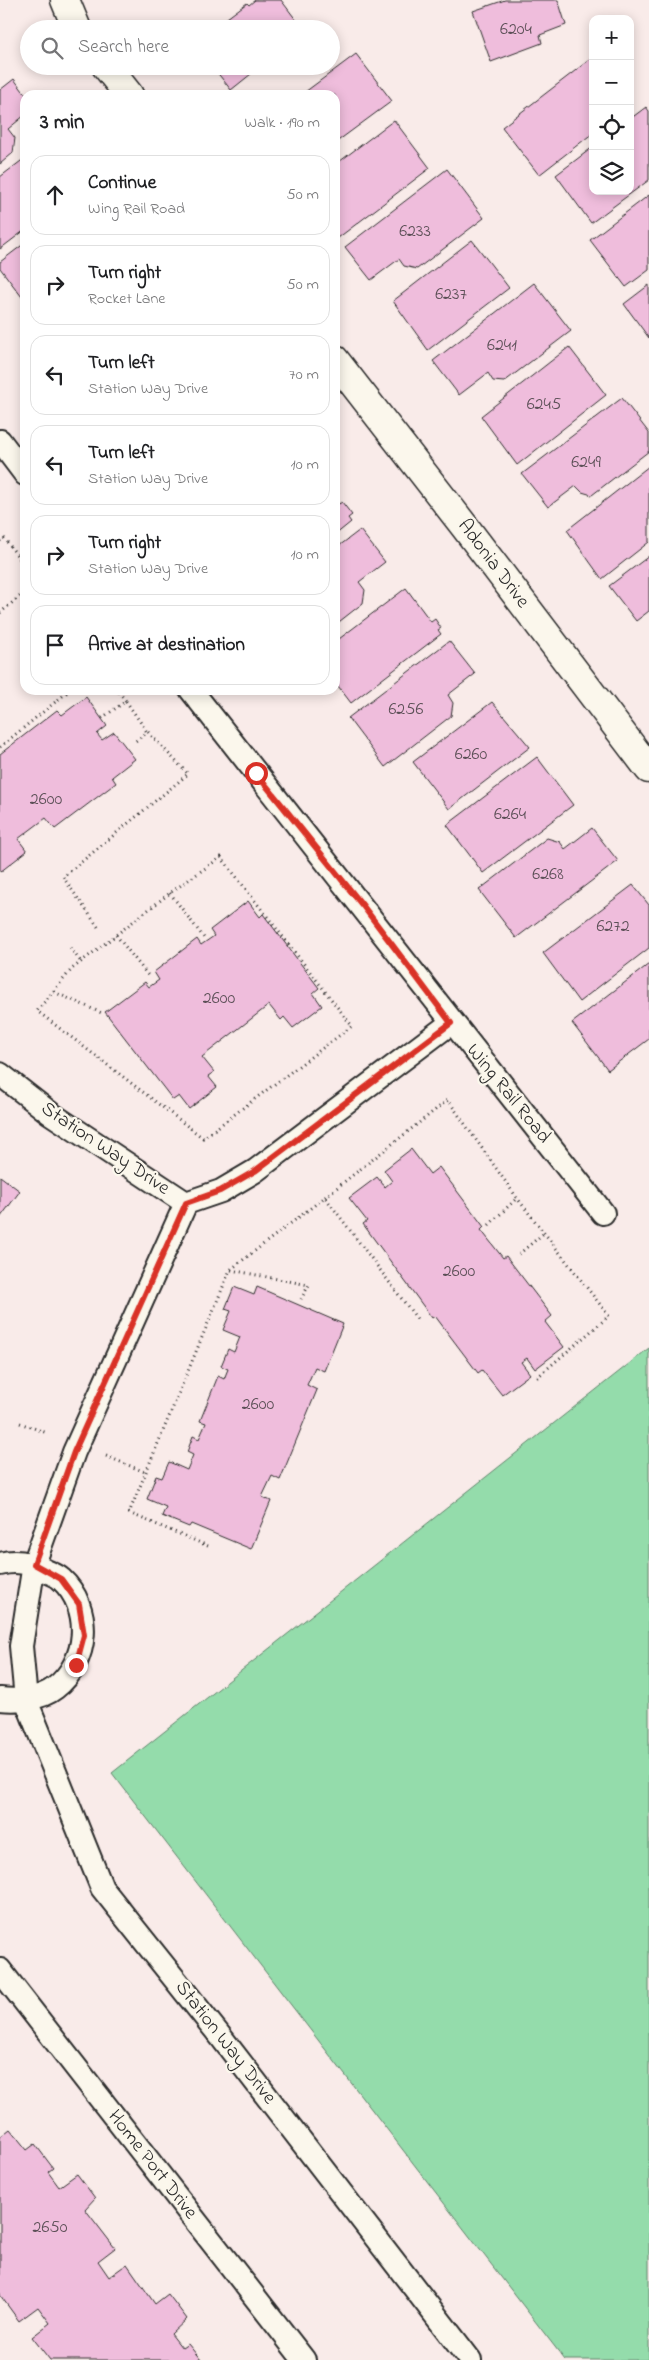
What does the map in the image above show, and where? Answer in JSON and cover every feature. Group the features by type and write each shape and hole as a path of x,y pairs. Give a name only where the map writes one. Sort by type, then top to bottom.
{"street":[{"path":"64,0 73,20"},
{"path":"113,75 125,90"},
{"name":"Adonia Drive","path":"340,366 466,527 649,770"}],"lane":[{"path":"0,441 20,467"},
{"name":"Wing Rail Road","path":"195,695 363,906 451,1023 603,1214"},
{"path":"186,1203 220,1191 255,1171 451,1023"},
{"name":"Station Way Drive","path":"0,1074 50,1114 186,1203 74,1452 34,1564 21,1646 26,1700 102,1888 221,2037 470,2360"},
{"path":"0,1564 9,1562 34,1564 61,1579 79,1604 84,1635 76,1665 55,1688 26,1700 0,1699"},
{"name":"Home Port Drive","path":"0,1970 304,2360"}],"path":[{"path":"0,533 2,540 20,560"},
{"path":"0,613 20,596"},
{"path":"0,747 64,695"},
{"path":"98,927 63,877 188,774 148,732 121,695"},
{"path":"102,718 126,702"},
{"path":"134,742 148,732"},
{"path":"220,857 352,1026 203,1138 37,1011 72,969 116,935 220,857"},
{"path":"170,893 204,938"},
{"path":"116,935 150,978"},
{"path":"70,948 81,962"},
{"path":"54,992 104,1014"},
{"path":"208,1546 128,1513 230,1270 448,1100 517,1198 609,1316 534,1380"},
{"path":"325,1197 417,1319"},
{"path":"489,1225 517,1198"},
{"path":"520,1254 544,1233"},
{"path":"230,1270 309,1285 301,1299"}],"green space":[{"path":"649,1348 649,2360 565,2360 112,1773"}],"building":[{"path":"255,0 281,0 296,20 224,20 247,3 249,5"},
{"path":"505,0 558,0 566,25 540,35 542,43 491,62 473,11"},
{"path":"356,54 392,101 340,139 340,90 308,90 328,75 340,75 340,66"},
{"path":"589,60 589,136 539,175 502,127"},
{"path":"219,75 250,75 231,90"},
{"path":"14,79 22,90 20,90 20,119 8,129 15,138 13,153 0,164 0,90"},
{"path":"646,107 649,111 649,180 634,191 634,150 634,116"},
{"path":"394,120 430,168 340,236 340,161"},
{"path":"589,150 589,195 629,195 591,223 556,175"},
{"path":"20,162 20,234 0,249 0,177"},
{"path":"447,169 484,218 417,269 404,266 399,259 371,280 345,247"},
{"path":"649,195 649,270 626,287 590,240"},
{"path":"472,240 509,288 428,350 393,301"},
{"path":"20,247 20,294 0,268 0,262"},
{"path":"534,283 571,331 504,382 493,381 488,373 459,395 433,361"},
{"path":"649,285 649,338 624,304"},
{"path":"569,347 606,395 517,465 481,416"},
{"path":"622,398 649,433 649,451 592,495 582,492 576,486 548,507 522,474"},
{"path":"649,466 649,542 602,579 567,530"},
{"path":"342,502 352,515 348,518 351,522 340,531 340,503"},
{"path":"360,530 385,562 359,582 365,590 363,603 340,621 340,545"},
{"path":"649,556 649,611 636,621 609,586"},
{"path":"406,588 431,622 435,619 441,628 438,630 441,634 351,703 340,689 340,638"},
{"path":"449,641 475,674 448,695 453,703 451,716 385,767 348,718"},
{"path":"86,697 107,726 97,734 102,740 114,732 135,759 112,777 116,783 55,829 46,818 18,839 27,851 0,872 0,754 57,710 62,715"},
{"path":"492,702 530,747 449,809 413,762"},
{"path":"537,757 573,805 483,873 447,825"},
{"path":"592,828 618,861 516,938 479,890 547,838 560,842 565,849"},
{"path":"633,885 649,905 649,948 579,1002 543,953"},
{"path":"248,901 260,917 263,914 319,988 313,993 322,1006 293,1028 284,1017 281,1020 269,1005 202,1057 214,1072 208,1076 217,1087 189,1109 179,1096 173,1100 105,1012 145,982 149,987 159,980 154,972 197,939 201,945 214,936 210,930"},
{"path":"649,964 649,1039 608,1070 572,1023"},
{"path":"411,1149 430,1174 439,1167 484,1227 481,1230 503,1258 506,1256 552,1316 545,1322 564,1347 535,1369 527,1358 521,1362 530,1374 502,1395 482,1370 478,1373 435,1316 432,1318 363,1224 367,1221 349,1198 377,1177 385,1187 392,1181 384,1170"},
{"path":"0,1176 20,1191 0,1218"},
{"path":"234,1287 254,1295 257,1287 343,1324 324,1371 315,1367 307,1385 317,1390 280,1480 272,1476 262,1497 271,1501 251,1549 191,1524 189,1527 162,1516 166,1507 147,1499 156,1476 162,1478 169,1462 187,1470 193,1455 187,1452 193,1436 199,1439 206,1423 200,1421 218,1376 224,1379 228,1369 221,1366 228,1349 234,1352 240,1337 223,1330 231,1311 225,1309"},
{"path":"10,2129 27,2150 35,2144 53,2168 48,2172 59,2187 77,2174 95,2198 85,2209 115,2248 98,2261 109,2277 127,2264 155,2304 168,2294 187,2319 171,2334 182,2348 188,2344 201,2360 50,2360 32,2337 50,2323 38,2307 19,2321 0,2295 0,2137"}],"route":[{"path":"76,1665 84,1635 79,1604 61,1579 34,1564 74,1452 186,1203 220,1191 255,1171 451,1023 363,906 256,773"}]}
